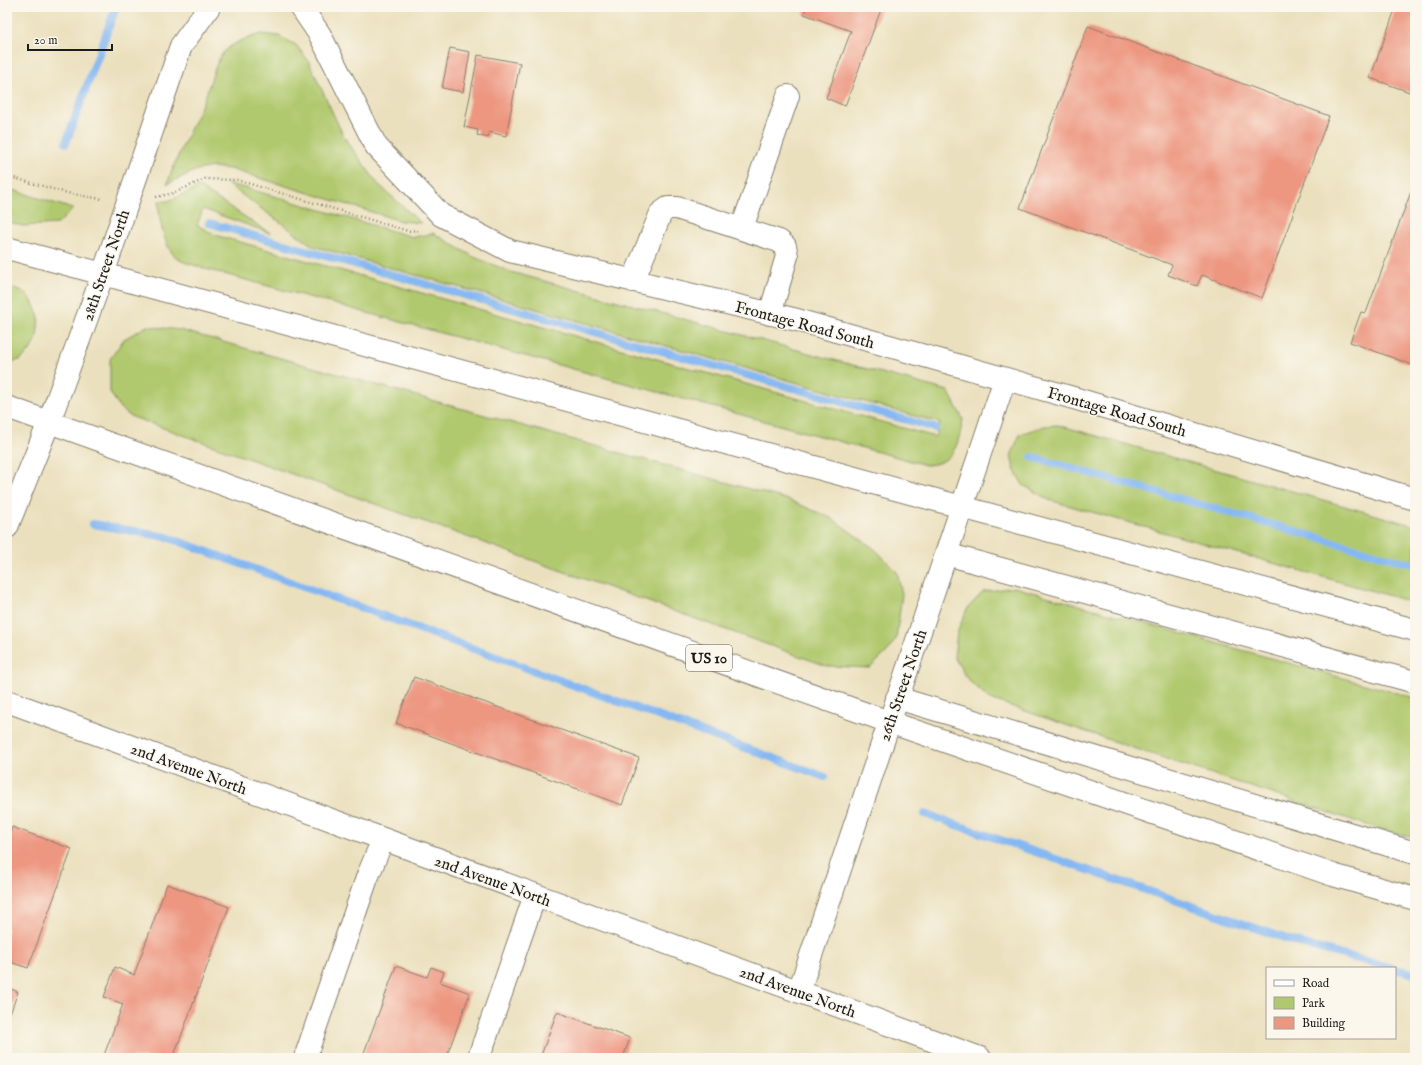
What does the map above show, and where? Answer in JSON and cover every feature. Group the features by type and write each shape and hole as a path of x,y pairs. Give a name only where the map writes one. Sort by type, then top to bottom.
{"street":[{"name":"28th Street North","path":"7,527 49,422 103,274 181,46 209,7"},
{"name":"Frontage Road South","path":"301,7 320,35 376,146 441,215 510,251 796,320 1077,399 1415,499"},
{"path":"742,228 788,96"},
{"path":"633,281 661,213 668,208 677,208 779,241 785,246 787,256 770,314"},
{"path":"7,248 1415,630"},
{"name":"26th Street North","path":"799,991 1005,379"},
{"name":"US 10","path":"7,407 889,722 1333,875 1415,899"},
{"path":"946,554 1415,682"},
{"path":"897,698 1415,853"},
{"name":"2nd Avenue North","path":"7,701 980,1058"},
{"path":"305,1058 367,878 383,839"},
{"path":"479,1057 535,895"}],"path":[{"path":"7,176 67,193 127,203 174,193 205,179 236,180 408,231 425,230 441,215"}],"green space":[{"path":"261,34 279,36 296,45 308,60 344,137 378,184 421,223 401,221 230,169 213,167 197,170 167,184 223,53 235,43"},
{"path":"227,184 246,188 413,237 433,233 474,257 511,272 948,391 963,419 960,436 954,450 949,456 936,464 926,465 202,268 178,259 169,248 163,232 159,201 168,201 199,187 270,233 203,209 197,225 215,235 935,437 940,423 313,246"},
{"path":"7,188 73,209 58,224 23,226 7,222"},
{"path":"7,286 23,291 31,299 39,317 37,338 29,352 20,360 7,363"},
{"path":"147,326 180,330 789,500 831,518 876,550 897,572 902,594 896,639 887,652 870,668 827,666 130,416 120,408 110,392 110,359 124,339"},
{"path":"1058,425 1415,526 1415,603 1049,500 1023,485 1014,469 1011,456 1020,434 1044,426"},
{"path":"1014,587 1415,698 1415,838 1370,826 990,699 968,680 954,657 957,633 967,609 983,592"}],"building":[{"path":"806,7 882,7 845,106 826,98 851,31 804,14"},
{"path":"1396,7 1415,7 1415,94 1370,78"},
{"path":"1088,26 1329,116 1262,298 1202,275 1197,286 1168,275 1172,265 1020,208"},
{"path":"450,48 470,52 463,92 442,88"},
{"path":"478,55 520,63 506,136 489,132 488,138 477,135 478,130 464,127"},
{"path":"1415,181 1415,366 1350,342 1361,312 1366,313"},
{"path":"414,677 639,758 622,805 396,723"},
{"path":"12,827 72,849 28,968 7,961 7,840"},
{"path":"167,884 229,907 173,1058 103,1058 123,1004 104,997 115,967 134,975"},
{"path":"396,966 427,977 431,967 444,972 440,982 470,993 446,1058 362,1058"},
{"path":"7,987 18,992 7,1022"},
{"path":"557,1012 630,1038 623,1058 540,1058"}],"waterway":[{"path":"66,143 116,7"},
{"path":"209,223 935,428"},
{"path":"1032,457 1415,565"},
{"path":"93,524 167,537 825,777"},
{"path":"925,814 1305,945 1388,967"},
{"path":"1396,969 1415,974"}]}
